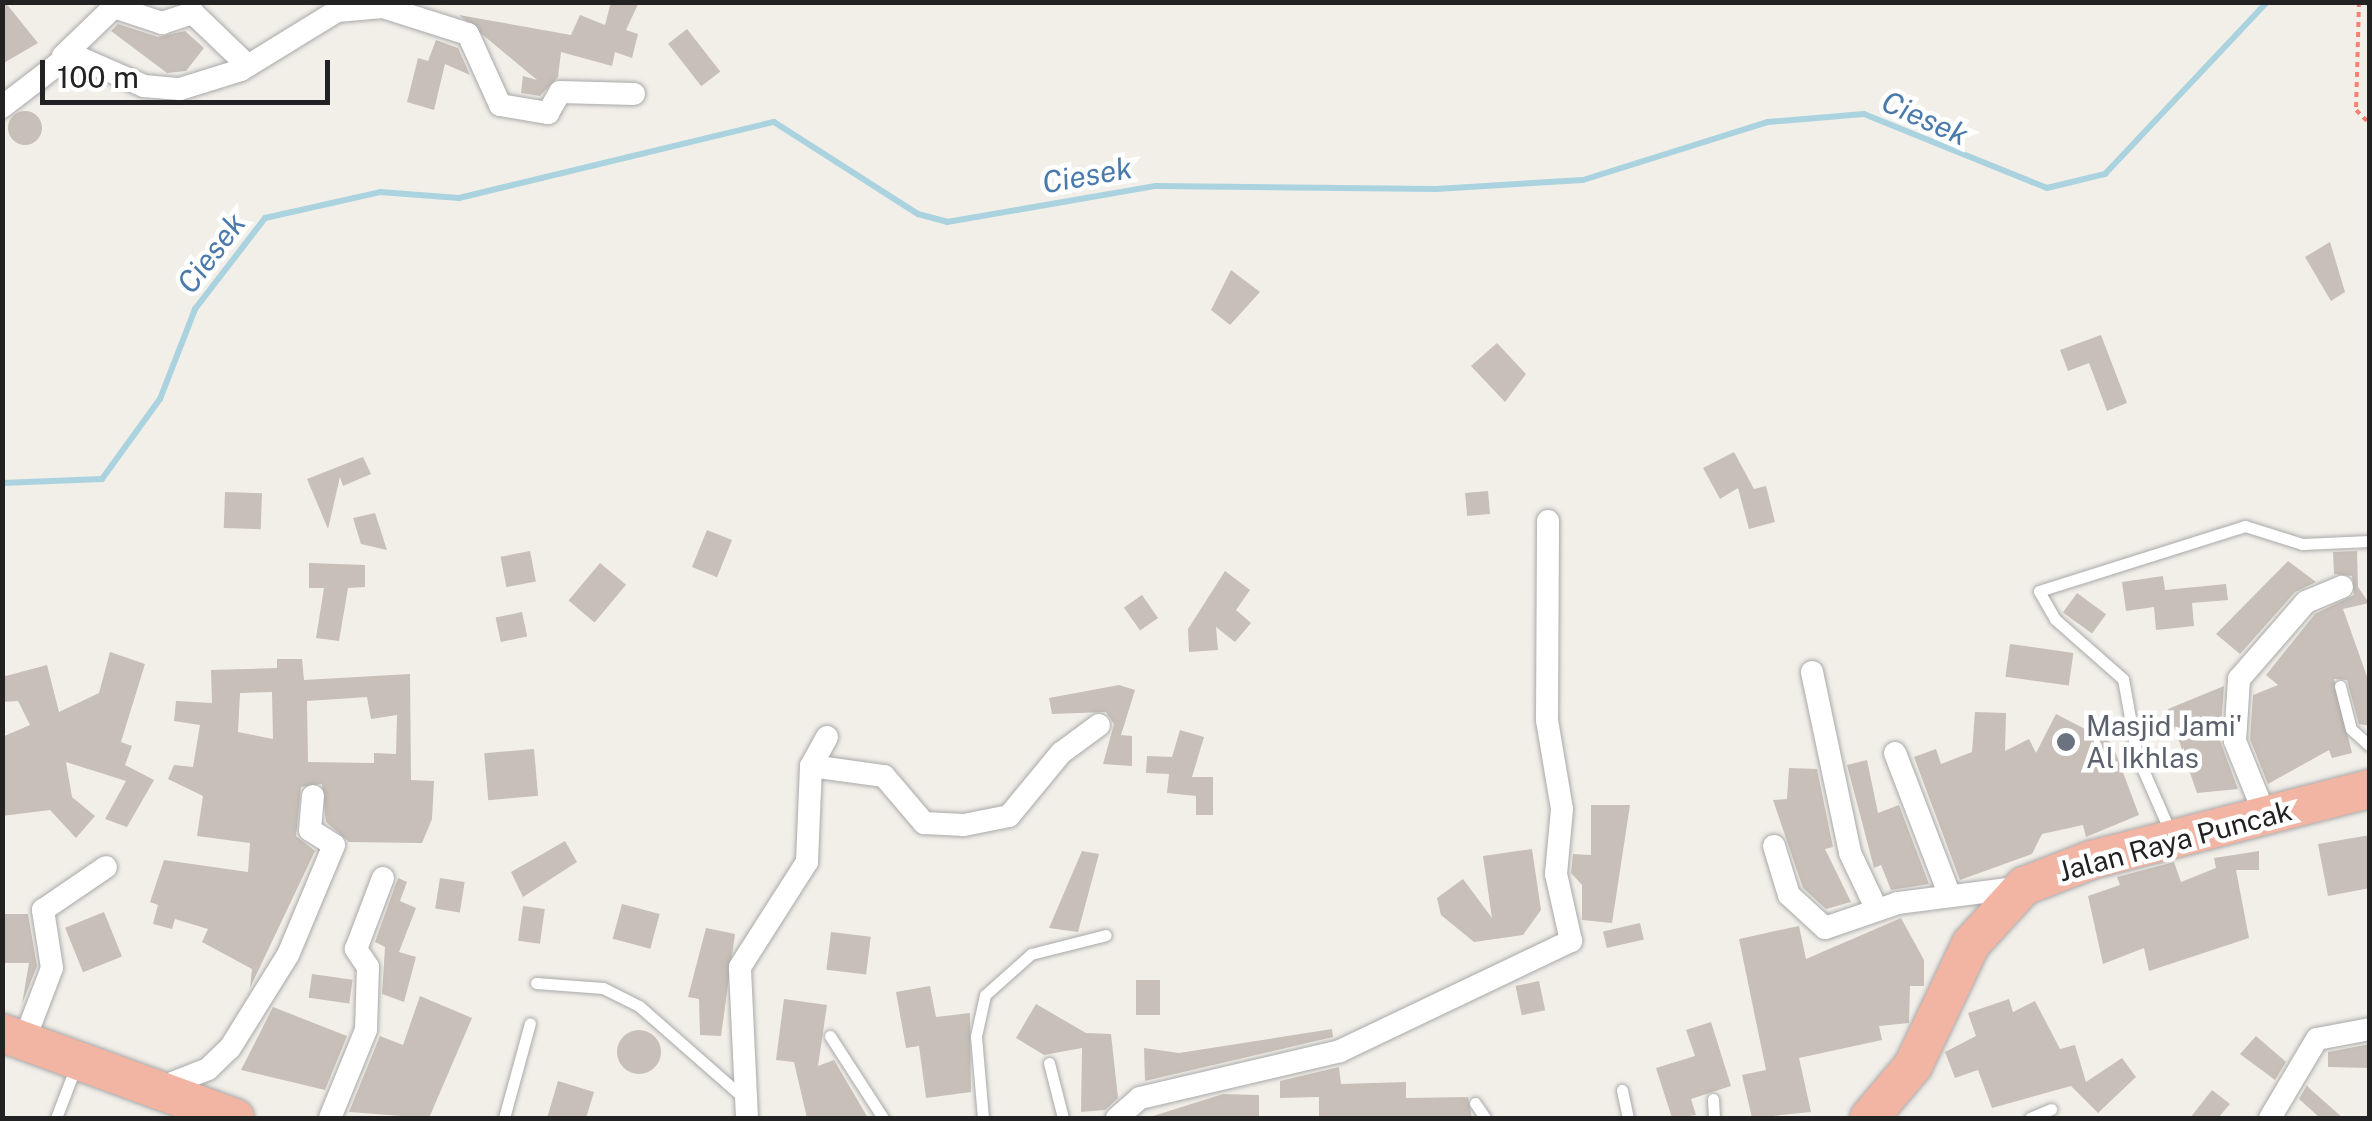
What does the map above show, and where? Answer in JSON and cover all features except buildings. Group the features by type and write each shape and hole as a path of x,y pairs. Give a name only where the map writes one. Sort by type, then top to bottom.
{"highway":[{"name":"Jalan Raya Puncak","path":"1871,1118 1918,1056 1971,944 2024,886 2174,840 2370,790"},
{"path":"13,1037 235,1118"}],"street":[{"path":"2,107 114,8 162,23 192,14 248,66"},
{"path":"63,56 86,56 164,91 248,66 304,25 383,8 468,34 500,105 548,113 560,92 634,94"},
{"path":"1118,1118 1151,1095 1340,1051 1572,940 1556,874 1562,810 1546,720 1548,521"},
{"path":"2265,815 2235,741 2239,678 2262,662 2306,602 2342,587"},
{"path":"1812,672 1850,852 1876,908"},
{"path":"811,766 884,776 924,823 964,826 1009,816 1061,753 1098,725"},
{"path":"747,1109 740,967 807,862 811,766 827,737"},
{"path":"1895,753 1950,894"},
{"path":"154,1090 208,1069 253,1020 334,844 310,830 313,796"},
{"path":"1774,846 1789,895 1812,924 1830,928 1876,908 2024,886"},
{"path":"13,1037 52,968 43,910 106,867"},
{"path":"330,1118 366,1030 368,967 356,949 384,878"},
{"path":"2270,1118 2318,1039 2370,1029"}],"lane":[{"path":"2174,840 2143,776 2119,672 2065,630 2038,591 2245,526 2302,544 2370,540"},
{"path":"2340,686 2351,729 2370,746"},
{"path":"983,1118 976,1036 986,995 1030,954 1106,936"},
{"path":"536,983 603,988 638,1006 747,1109"},
{"path":"504,1118 530,1023"},
{"path":"830,1036 884,1118"},
{"path":"56,1118 77,1063"},
{"path":"1049,1063 1063,1118"},
{"path":"1622,1090 1628,1118"},
{"path":"1713,1100 1714,1118"},
{"path":"1474,1103 1485,1118"},
{"path":"2030,1118 2051,1109"}],"path":[{"path":"2359,2 2356,110 2370,124"}],"waterway":[{"name":"Ciesek","path":"2,483 102,479 160,399 195,309 265,218 380,192 459,198 774,122 918,214 947,222 1156,186 1436,189 1583,180 1768,122 1864,114 2047,188 2105,174 2267,2"}],"place":[{"name":"Masjid Jami' Al Ikhlas","path":"2066,742"}]}
